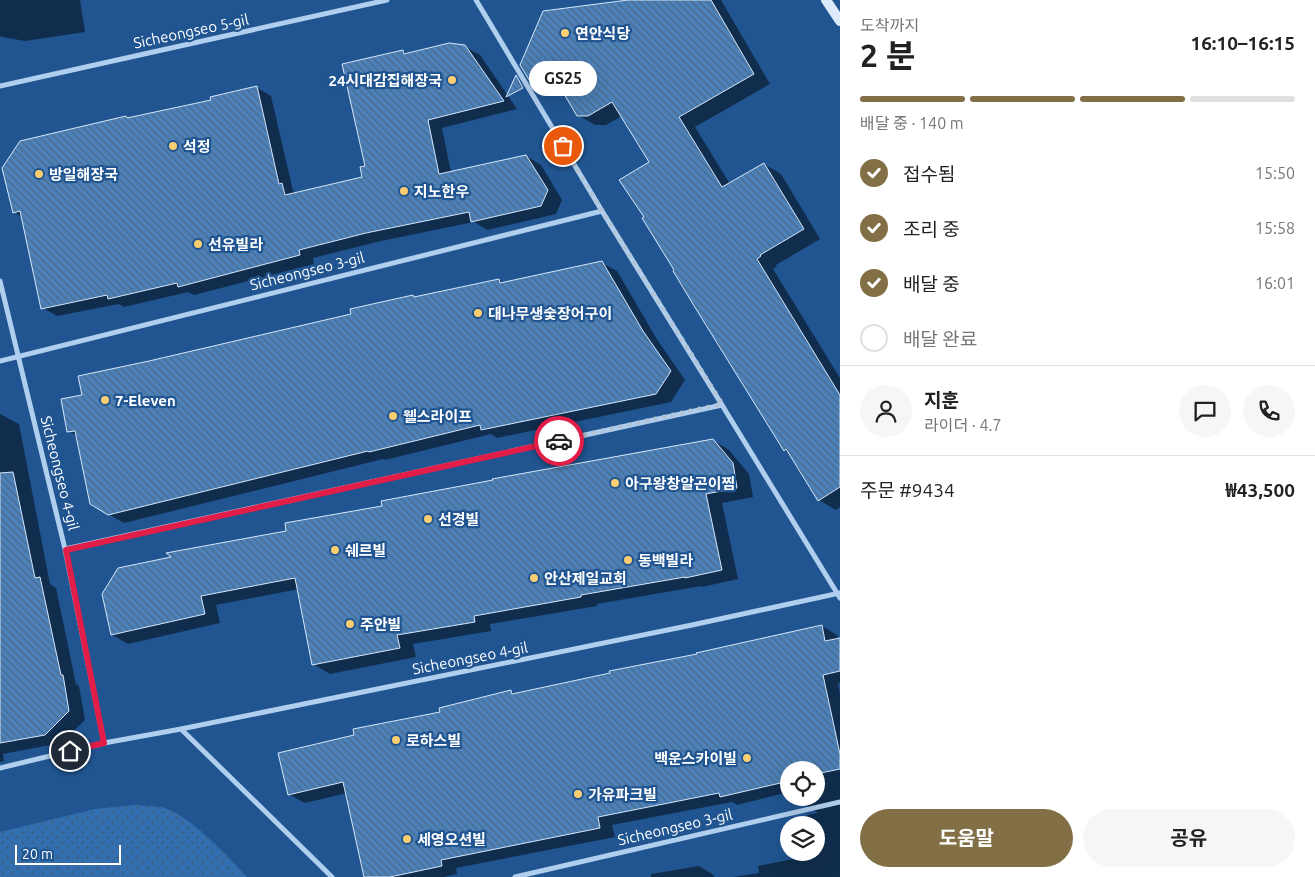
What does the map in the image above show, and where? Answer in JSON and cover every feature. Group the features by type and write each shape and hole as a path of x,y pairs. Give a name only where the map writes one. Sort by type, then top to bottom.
{"street":[{"name":"Sicheongseo 5-gil","path":"0,86 387,0"},
{"path":"476,0 602,211 839,595"},
{"path":"826,0 840,21"},
{"name":"Sicheongseo 3-gil","path":"18,356 602,211"},
{"name":"Sicheongseo 4-gil","path":"0,281 66,550 104,743"},
{"path":"0,361 18,356"},
{"path":"66,550 722,404"},
{"name":"Sicheongseo 4-gil","path":"0,768 104,743 839,595"},
{"path":"181,729 332,877"},
{"name":"Sicheongseo 3-gil","path":"515,877 840,802"}],"shaded area":[{"path":"134,805 161,807 183,818 207,836 247,877 0,877 0,832 95,809"}],"building":[{"path":"628,0 711,0 754,74 679,117 722,187 764,163 804,229 760,255 757,259 840,395 840,487 818,501 786,449 784,451 673,271 642,218 644,217 619,180 649,162 612,102 588,116 577,116 551,72 531,83 520,65 543,11"},
{"path":"449,43 465,45 504,101 428,120 439,174 526,155 548,190 541,206 471,222 469,212 366,233 299,250 300,255 178,287 177,283 108,299 107,295 41,309 20,211 13,213 2,168 20,141 126,116 127,118 211,100 210,97 257,86 279,184 282,183 285,195 362,177 360,167 365,166 342,64 403,50 404,54"},
{"path":"516,75 523,88 506,97"},
{"path":"602,261 643,331 671,371 656,394 481,430 480,425 108,515 90,504 75,431 67,432 61,399 82,395 78,376 351,314 350,309 413,295 414,297 499,279 500,283"},
{"path":"713,439 733,463 737,488 706,494 722,570 474,616 475,622 397,635 400,648 312,665 295,578 201,596 205,614 111,635 102,594 118,568 171,557 166,553 286,531 285,523 382,506 381,501"},
{"path":"13,472 35,578 40,577 61,675 63,675 69,711 45,735 0,743 0,473"},
{"path":"822,625 825,641 840,638 840,671 823,675 840,754 840,769 825,772 825,761 780,761 780,783 720,797 719,793 598,817 600,828 441,860 442,866 390,877 364,877 343,782 288,795 278,753 354,735 353,729 440,712 439,708 511,690 512,694"}],"way so far":[{"path":"559,441 722,404 563,146"}],"place":[{"name":"연안식당","path":"565,33"},
{"name":"24시대감집해장국","path":"452,80"},
{"name":"석정","path":"173,146"},
{"name":"GS25","path":"563,146"},
{"name":"방일해장국","path":"39,174"},
{"name":"지노한우","path":"404,191"},
{"name":"선유빌라","path":"198,244"},
{"name":"대나무생숯장어구이","path":"478,313"},
{"name":"7-Eleven","path":"105,400"},
{"name":"웰스라이프","path":"393,416"},
{"name":"아구왕창알곤이찜","path":"615,483"},
{"name":"선경빌","path":"428,519"},
{"name":"쉐르빌","path":"335,550"},
{"name":"동백빌라","path":"628,560"},
{"name":"안산제일교회","path":"534,578"},
{"name":"주안빌","path":"350,624"},
{"name":"로하스빌","path":"396,740"},
{"name":"백운스카이빌","path":"747,758"},
{"name":"가유파크빌","path":"578,794"},
{"name":"세영오션빌","path":"407,839"}],"route":[{"path":"70,751 104,743 66,550 559,441"}]}
